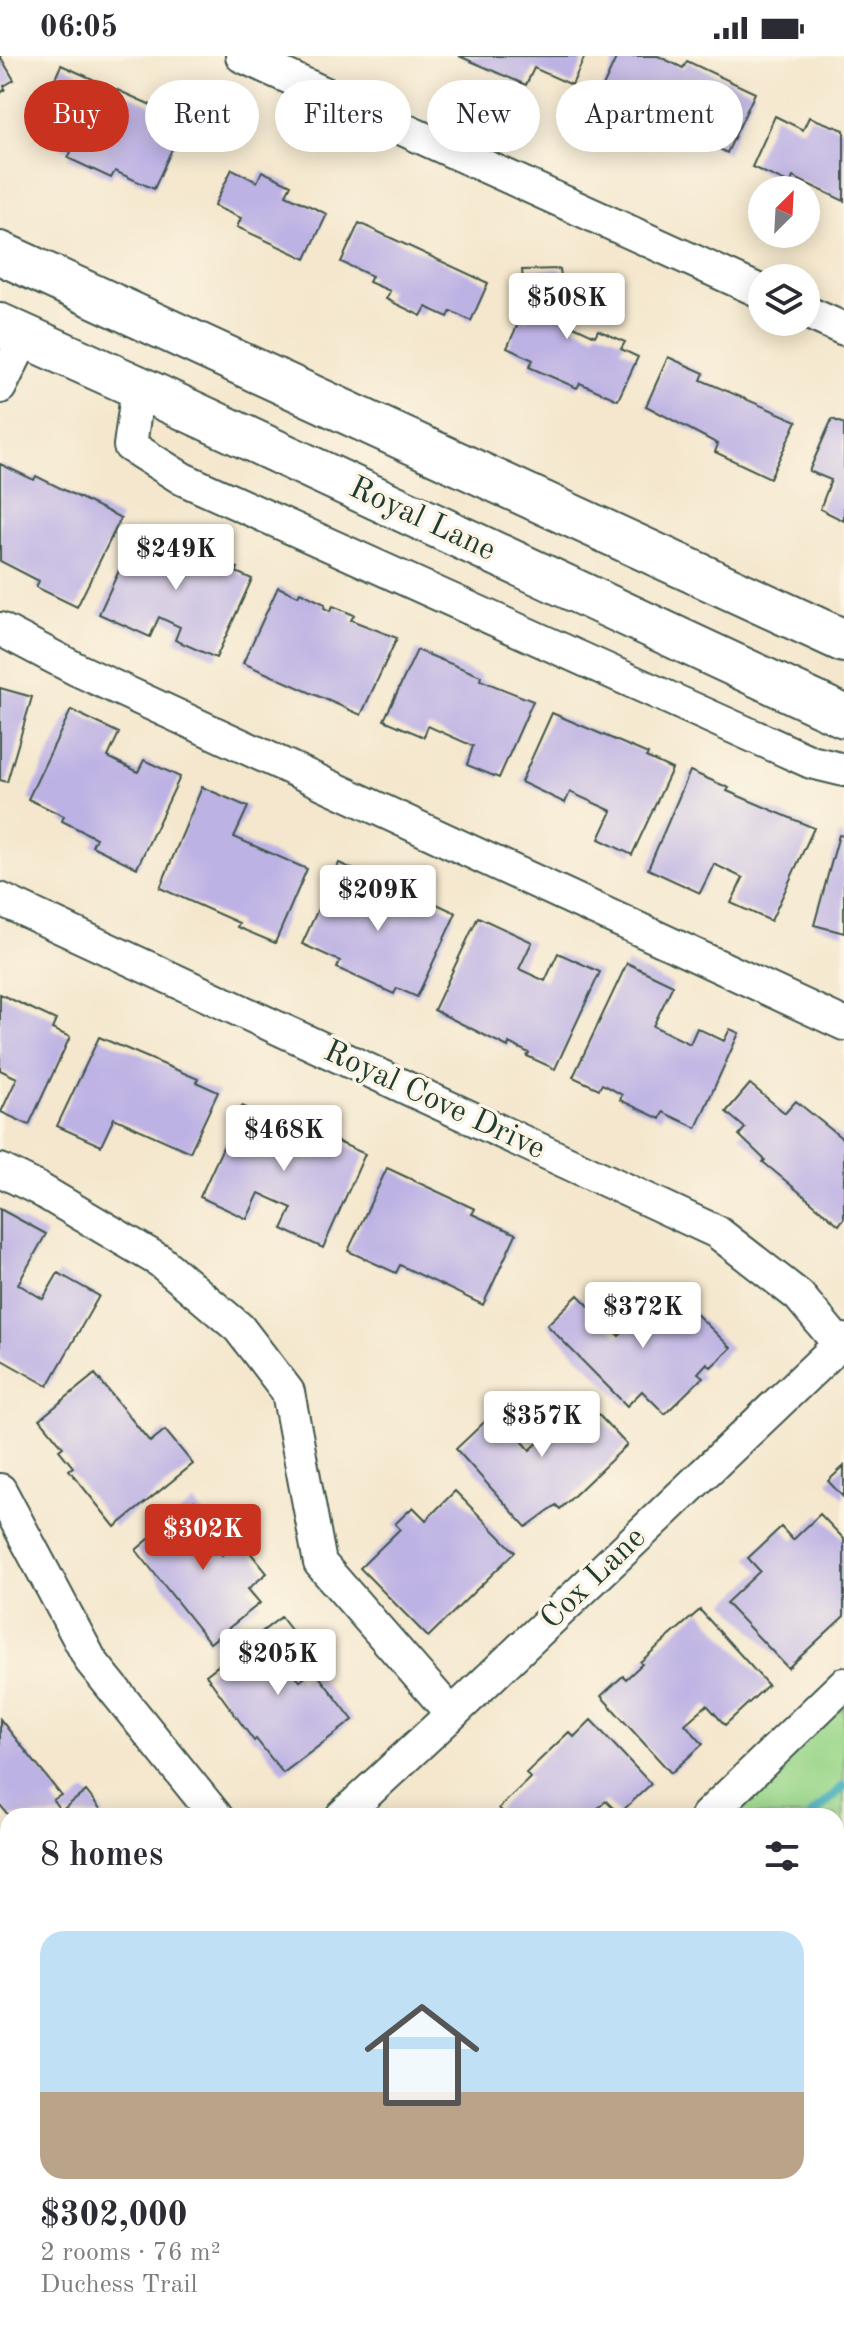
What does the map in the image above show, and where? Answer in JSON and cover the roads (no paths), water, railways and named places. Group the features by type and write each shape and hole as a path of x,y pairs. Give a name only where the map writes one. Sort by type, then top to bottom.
{"main road":[{"name":"Royal Lane","path":"0,253 844,641"},
{"path":"138,387 166,329"},
{"name":"Royal Lane","path":"13,331 844,716"}],"street":[{"path":"242,56 748,286"},
{"path":"820,318 844,329"},
{"path":"0,387 13,331"},
{"path":"138,387 130,446 183,479 811,762 844,770"},
{"path":"0,629 78,670 844,1024"},
{"name":"Royal Cove Drive","path":"0,899 717,1232 799,1296 842,1342"},
{"path":"0,1170 37,1188 160,1261 239,1328 288,1392 320,1563 452,1714"},
{"name":"Cox Lane","path":"351,1808 842,1342"},
{"path":"0,1490 91,1661 210,1808"},
{"path":"715,1808 844,1684"}],"waterway":[{"path":"820,1808 844,1786"}]}
